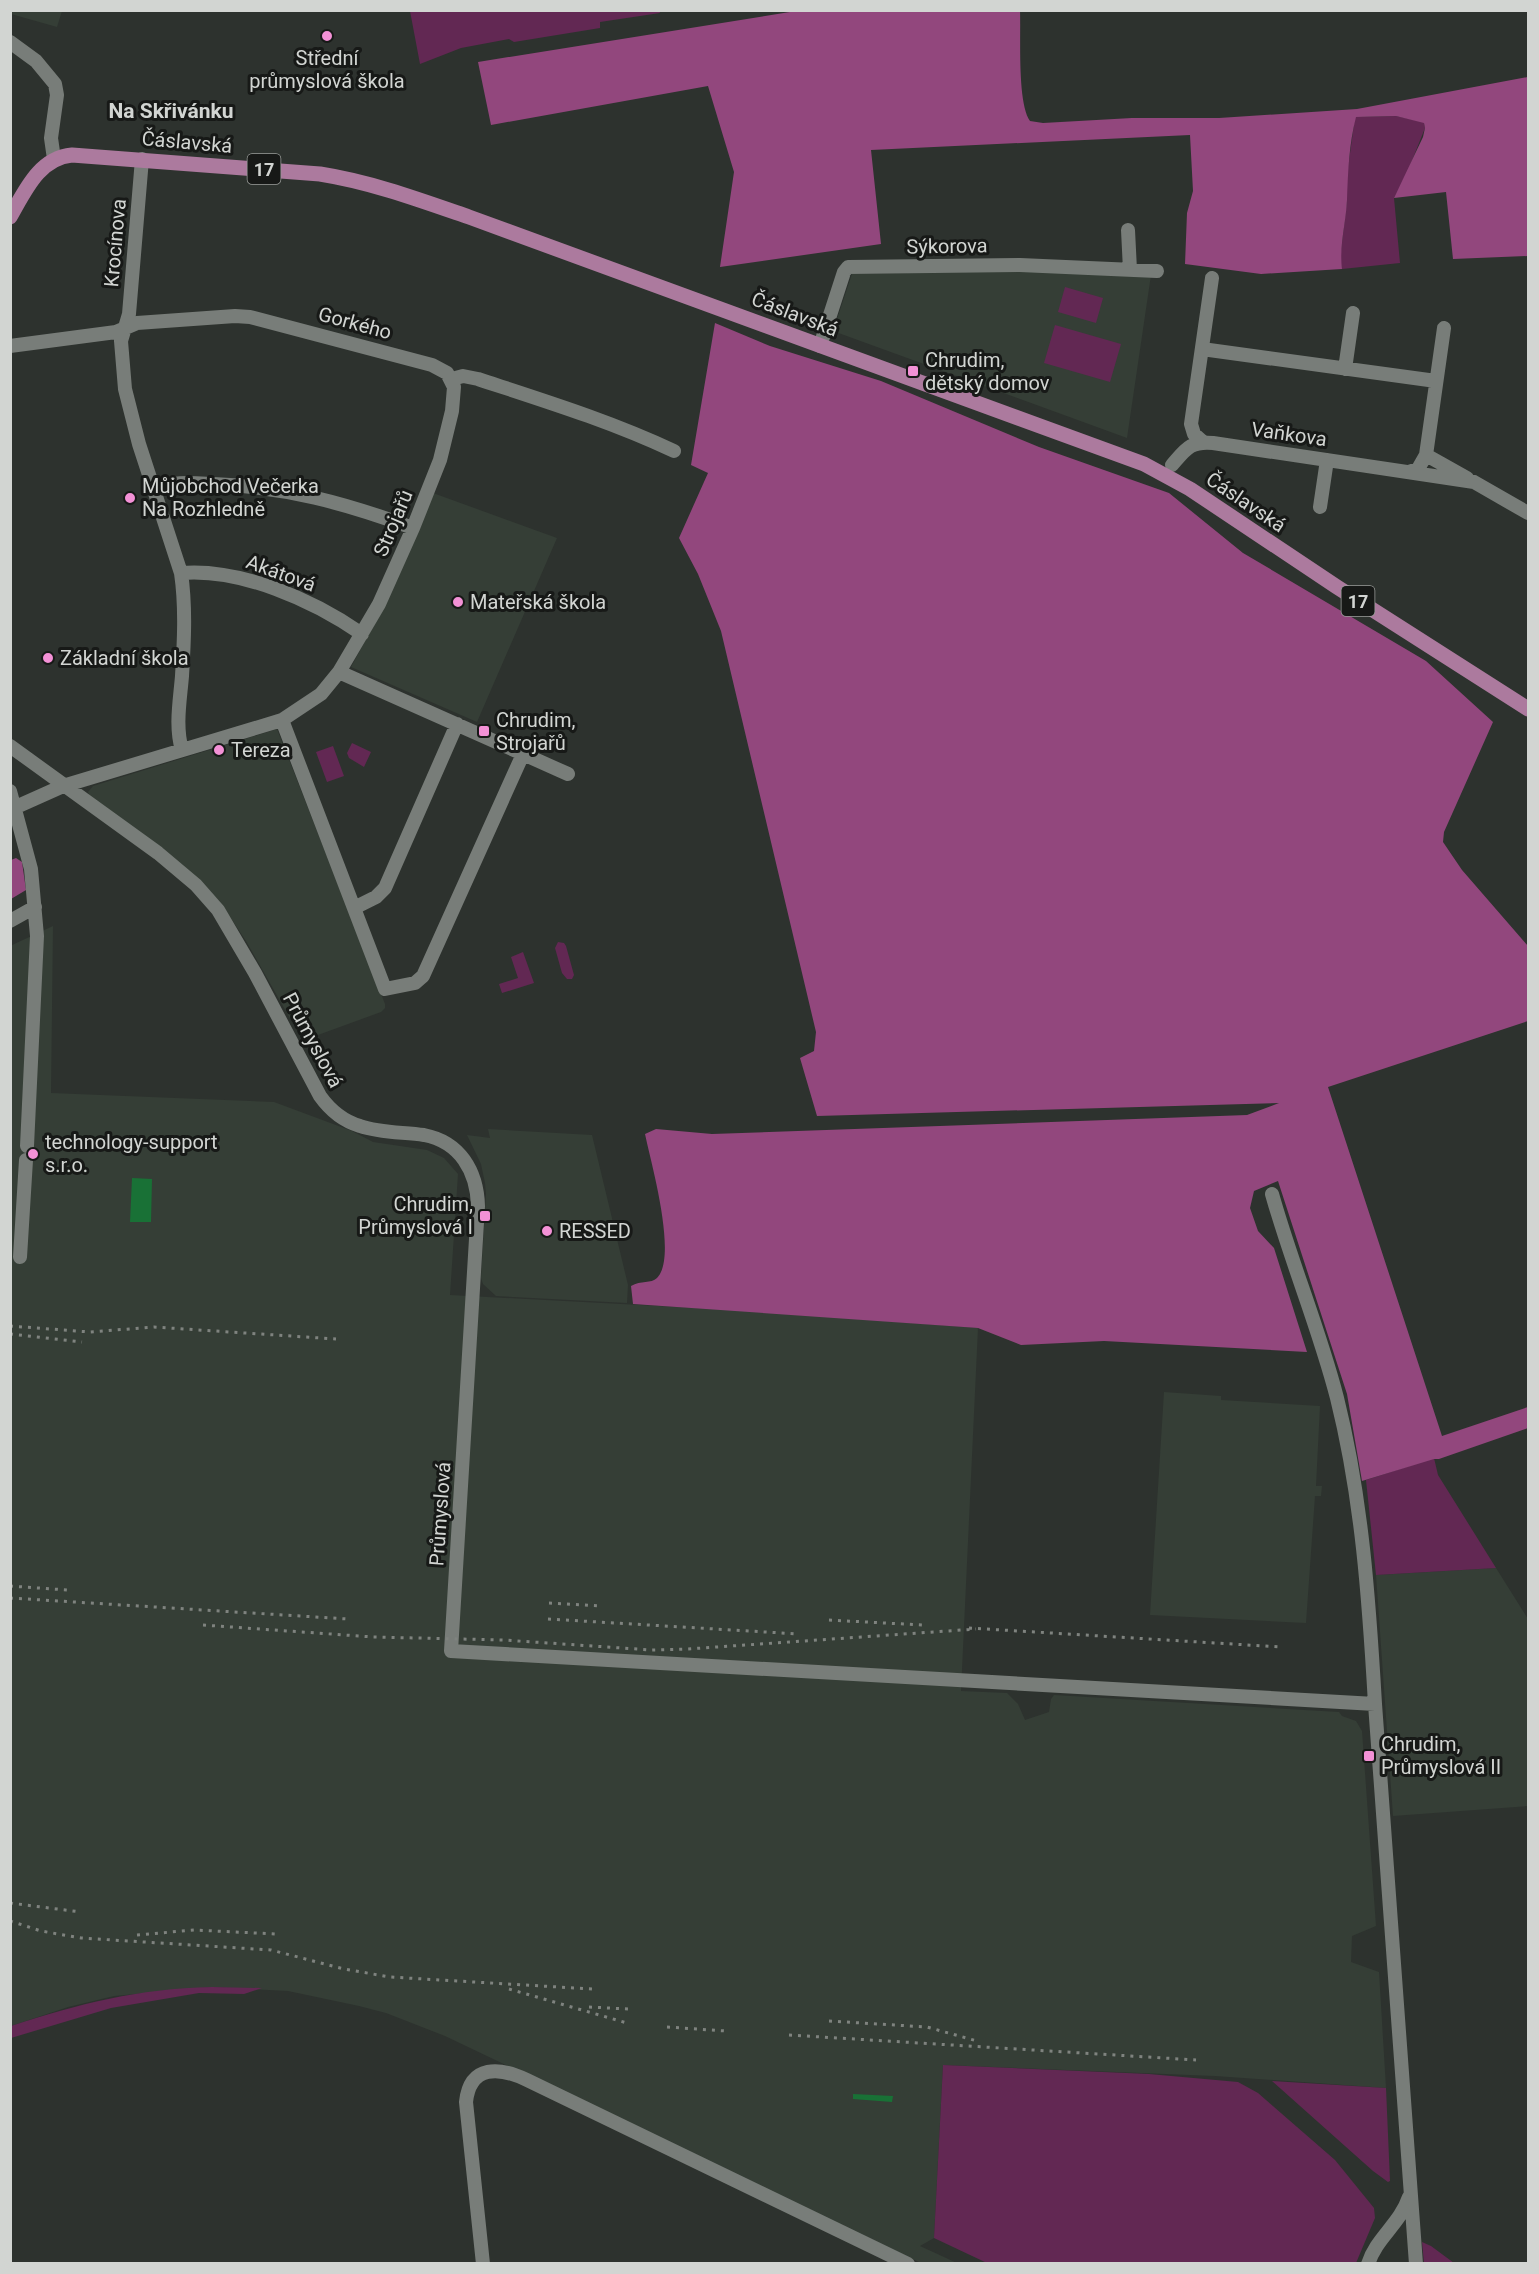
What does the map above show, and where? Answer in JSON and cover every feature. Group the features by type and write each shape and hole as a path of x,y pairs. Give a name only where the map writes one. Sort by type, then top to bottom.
{"main road":[{"name":"Čáslavská","path":"54,159 81,154 320,174 364,183 469,217 819,346 1170,470 1337,587 1528,709"},
{"path":"10,217 35,177 54,159"}],"street":[{"path":"10,42 36,62 55,84 57,95 51,138 54,159"},
{"name":"Krocínova","path":"142,159 129,314 123,330 122,359 125,389 139,444 181,573 183,640 178,735 182,750"},
{"path":"1128,230 1130,270"},
{"name":"Sýkorova","path":"819,346 844,272 848,267 1020,265 1157,272"},
{"path":"1170,470 1191,424 1212,278"},
{"path":"1345,369 1353,313"},
{"name":"Gorkého","path":"10,346 123,330 137,322 250,317 432,365 443,370 452,380"},
{"path":"1409,472 1418,469 1426,455 1444,328"},
{"path":"1202,349 1436,381"},
{"path":"452,380 463,376 478,379 601,419 674,451"},
{"name":"Strojařů","path":"16,807 63,786 282,720 321,694 339,672 379,604 413,528 445,440 454,399 452,380"},
{"path":"1170,470 1188,447 1203,442 1194,434 1191,424"},
{"name":"Vaňkova","path":"1203,442 1474,482"},
{"path":"1426,455 1528,513"},
{"path":"1320,507 1327,460"},
{"path":"154,489 177,483 239,485 279,490 354,506 413,528"},
{"name":"Akátová","path":"181,573 212,572 264,586 318,608 362,634"},
{"path":"339,672 568,774"},
{"path":"282,720 385,990 415,983 423,976 523,754"},
{"path":"354,908 376,897 385,888 457,724"},
{"name":"Průmyslová","path":"10,746 165,859 209,898 240,946 327,1106 344,1119 361,1126 443,1141 462,1156 472,1172 478,1206 451,1651 1375,1704"},
{"path":"10,791 27,851 37,936 20,1257"},
{"path":"10,921 35,907"},
{"path":"1272,1194 1326,1358 1348,1447 1364,1551 1416,2264"},
{"path":"483,2264 466,2102 468,2090 473,2082 483,2073 498,2071 512,2073 527,2080 908,2264"},
{"path":"1368,2264 1375,2249 1400,2218 1410,2189"}],"shaded area":[{"path":"659,10 660,13 600,22 600,28 514,42 509,39 461,48 420,64 410,11"},
{"path":"1020,10 1020,68 1023,100 1030,121 1043,123 1132,118 1219,118 1357,109 1528,77 1528,256 1453,259 1446,192 1394,198 1423,137 1425,128 1424,123 1396,116 1356,117 1349,158 1341,252 1342,269 1261,274 1185,264 1187,213 1193,191 1190,135 871,150 881,244 720,267 734,172 708,86 491,125 478,62 796,11"},
{"path":"10,11 62,11 57,27 11,14"},
{"path":"1396,116 1424,122 1425,128 1394,198 1400,263 1342,269 1340,259 1347,201 1347,175 1355,117"},
{"path":"1020,271 1151,275 1127,438 833,331 852,274"},
{"path":"1065,287 1103,298 1096,323 1058,312"},
{"path":"715,323 770,346 881,381 1039,447 1169,493 1243,553 1426,661 1493,722 1444,832 1443,842 1462,870 1528,946 1528,1021 1328,1087 1442,1436 1528,1407 1528,1428 1439,1459 1362,1481 1347,1394 1278,1181 1254,1191 1250,1208 1258,1231 1274,1248 1307,1352 1104,1341 1021,1345 978,1328 633,1304 631,1286 655,1280 663,1267 664,1231 645,1134 656,1129 712,1134 1247,1115 1279,1103 817,1116 800,1058 814,1051 816,1032 721,631 698,574 679,538 708,473 691,465"},
{"path":"1055,325 1121,344 1110,382 1044,363"},
{"name":"Mateřská škola","path":"433,493 557,538 477,722 351,667 381,612"},
{"path":"277,729 385,1004 381,1012 307,1039 300,1036 246,941 220,902 204,884 161,848 90,797 88,792 93,786"},
{"path":"352,743 371,752 364,767 349,758 347,753"},
{"path":"333,746 344,776 327,782 316,752"},
{"path":"16,858 22,862 26,890 11,899 11,860"},
{"path":"53,926 51,1093 274,1102 352,1131 373,1142 427,1150 444,1158 458,1174 450,1295 753,1311 978,1328 961,1691 1007,1693 1018,1704 1025,1720 1049,1712 1054,1695 1339,1712 1342,1716 1356,1721 1362,1731 1376,1926 1352,1936 1351,1962 1379,1972 1386,2088 1215,2076 943,2065 934,2238 920,2246 957,2263 923,2264 445,2036 386,2013 288,1991 212,1987 114,1996 68,2007 11,2026 10,946"},
{"path":"558,942 566,946 574,975 572,979 567,979 562,973 555,948"},
{"path":"523,952 534,983 502,993 499,984 518,978 511,957"},
{"path":"488,1129 592,1135 628,1285 627,1303 496,1296 483,1284 481,1278 485,1183 481,1164 467,1135 490,1138"},
{"path":"132,1178 152,1179 151,1222 130,1222"},
{"path":"1164,1392 1221,1396 1221,1400 1320,1406 1316,1486 1322,1486 1321,1496 1315,1496 1306,1623 1150,1615"},
{"path":"1434,1458 1438,1475 1496,1568 1376,1575 1366,1480"},
{"path":"1496,1568 1528,1619 1528,1806 1393,1816 1376,1575"},
{"path":"212,1987 262,1988 244,1994 199,1993 111,2008 11,2038 11,2026 62,2010 134,1994"},
{"path":"943,2065 1149,2074 1238,2082 1258,2093 1335,2160 1374,2208 1375,2218 1356,2263 987,2263 934,2238"},
{"path":"1272,2081 1386,2088 1390,2181 1388,2182 1373,2171"},
{"path":"853,2094 893,2096 892,2102 853,2099"},
{"path":"1422,2242 1431,2246 1454,2263 1424,2263"}],"railway":[{"path":"10,1326 90,1332 154,1327 336,1339"},
{"path":"10,1334 82,1342"},
{"path":"10,1586 67,1590"},
{"path":"10,1598 348,1619"},
{"path":"549,1603 602,1606"},
{"path":"548,1619 799,1634"},
{"path":"829,1620 922,1625"},
{"path":"203,1625 373,1637 504,1640 651,1650 976,1629"},
{"path":"969,1628 1281,1647"},
{"path":"10,1903 81,1912"},
{"path":"10,1921 41,1931 81,1938 271,1950 344,1969 390,1977 592,1989"},
{"path":"137,1935 194,1930 277,1934"},
{"path":"509,1989 627,2023"},
{"path":"589,2007 628,2009"},
{"path":"829,2021 927,2027 977,2041"},
{"path":"667,2027 726,2031"},
{"path":"789,2035 1196,2060"}],"place":[{"name":"Střední průmyslová škola","path":"327,36"},
{"name":"Chrudim, dětský domov","path":"913,371"},
{"name":"Můjobchod Večerka Na Rozhledně","path":"130,498"},
{"name":"Mateřská škola","path":"458,602"},
{"name":"Základní škola","path":"48,658"},
{"name":"Chrudim, Strojařů","path":"484,731"},
{"name":"Tereza","path":"219,750"},
{"name":"technology-support s.r.o.","path":"33,1154"},
{"name":"Chrudim, Průmyslová I","path":"485,1216"},
{"name":"RESSED","path":"547,1231"},
{"name":"Chrudim, Průmyslová II","path":"1369,1756"}],"district":[{"name":"Na Skřivánku","path":"171,111"}]}
